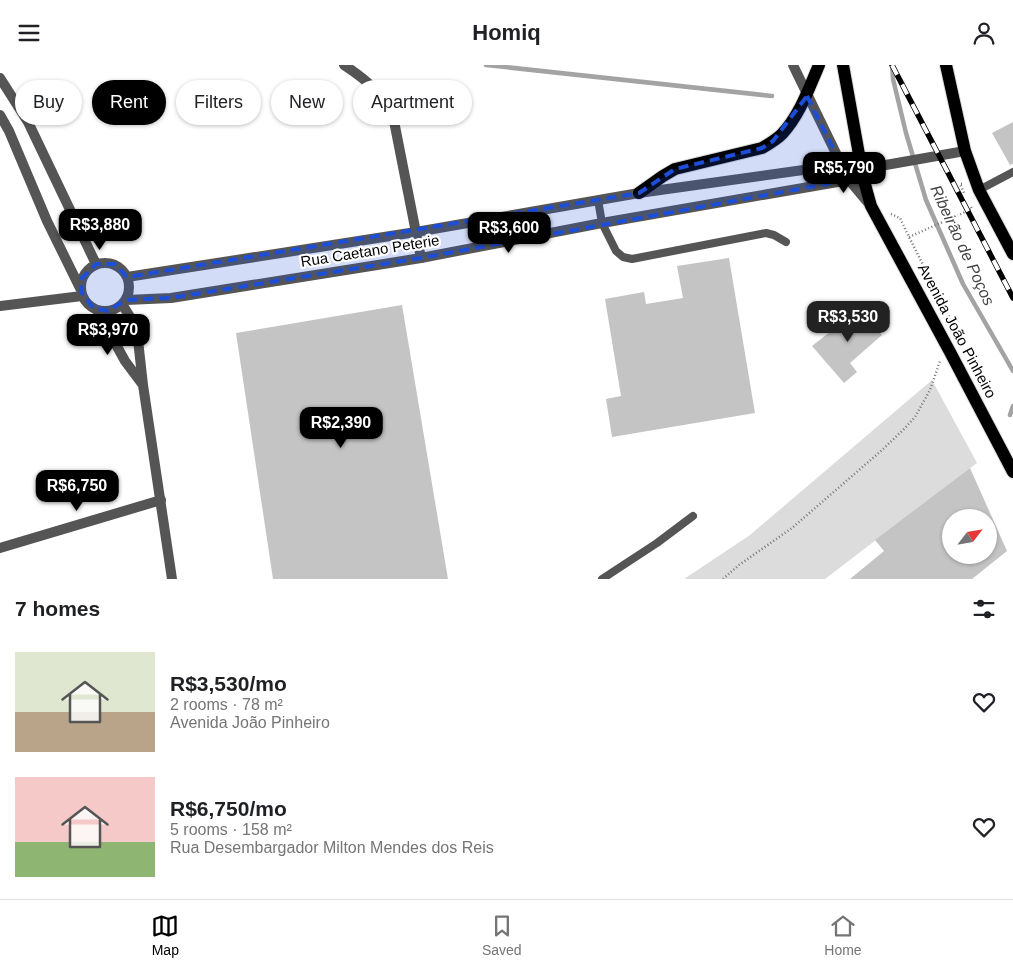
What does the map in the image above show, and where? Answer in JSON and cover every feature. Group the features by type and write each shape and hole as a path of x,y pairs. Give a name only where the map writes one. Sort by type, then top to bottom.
{"main road":[{"path":"639,193 674,169 762,148 768,144 782,134 796,115 807,96 819,65"},
{"name":"Avenida João Pinheiro","path":"843,65 861,169 871,206 1013,472"},
{"path":"946,65 965,151 974,178 1013,254"}],"street":[{"path":"344,65 362,77 381,95 389,108 394,121 421,258"},
{"name":"Avenida João Pinheiro","path":"792,65 849,180 871,206"},
{"path":"0,78 28,122 96,264"},
{"path":"0,115 4,132 86,303 97,310 115,310 124,302 129,293 130,285 122,269 106,262 96,264 88,269 82,278 81,292"},
{"name":"Rua Caetano Peterie","path":"127,277 416,232 598,199 841,165 861,169 965,151"},
{"name":"Rua Caetano Peterie","path":"124,302 171,298 421,258 602,223 849,180 861,169 880,166"},
{"path":"0,306 81,292"},
{"path":"124,302 137,331 143,385 172,579"},
{"path":"97,310 125,361 143,385"},
{"path":"0,548 161,501"}],"lane":[{"path":"979,190 1013,172"},
{"path":"598,199 602,223 616,251 623,257 632,259 766,233 786,242"},
{"path":"602,579 657,543 693,516"}],"path":[{"path":"909,237 965,213"},
{"path":"723,579 739,565 792,528 904,429 915,417 930,390 940,361"}],"highlighted area":[{"path":"807,96 849,180 421,258 171,298 126,300 108,311 93,308 81,292 82,278 96,264 115,264 127,277 639,193 675,169 762,148 773,141"}],"shaded area":[{"path":"932,380 977,463 825,579 684,579 750,535"}],"building":[{"path":"1013,122 1013,164 1010,165 992,133"},
{"path":"729,258 755,413 612,437 606,399 621,396 605,299 644,292 646,304 683,298 677,266"},
{"path":"402,305 448,579 273,579 236,333"},
{"path":"860,306 882,335 850,363 857,372 844,383 812,346 836,327 847,341 849,340 836,325"},
{"path":"970,468 988,509 942,509 942,564 991,564 972,579 850,579 884,551 875,540"},
{"path":"998,531 1007,551 998,558"}],"waterway":[{"path":"486,65 772,96"},
{"name":"Ribeirão de Poços","path":"892,65 893,79 906,133 926,200 963,284 1013,371"},
{"path":"1010,415 1013,406"}],"railway":[{"path":"892,65 1013,298"}]}
